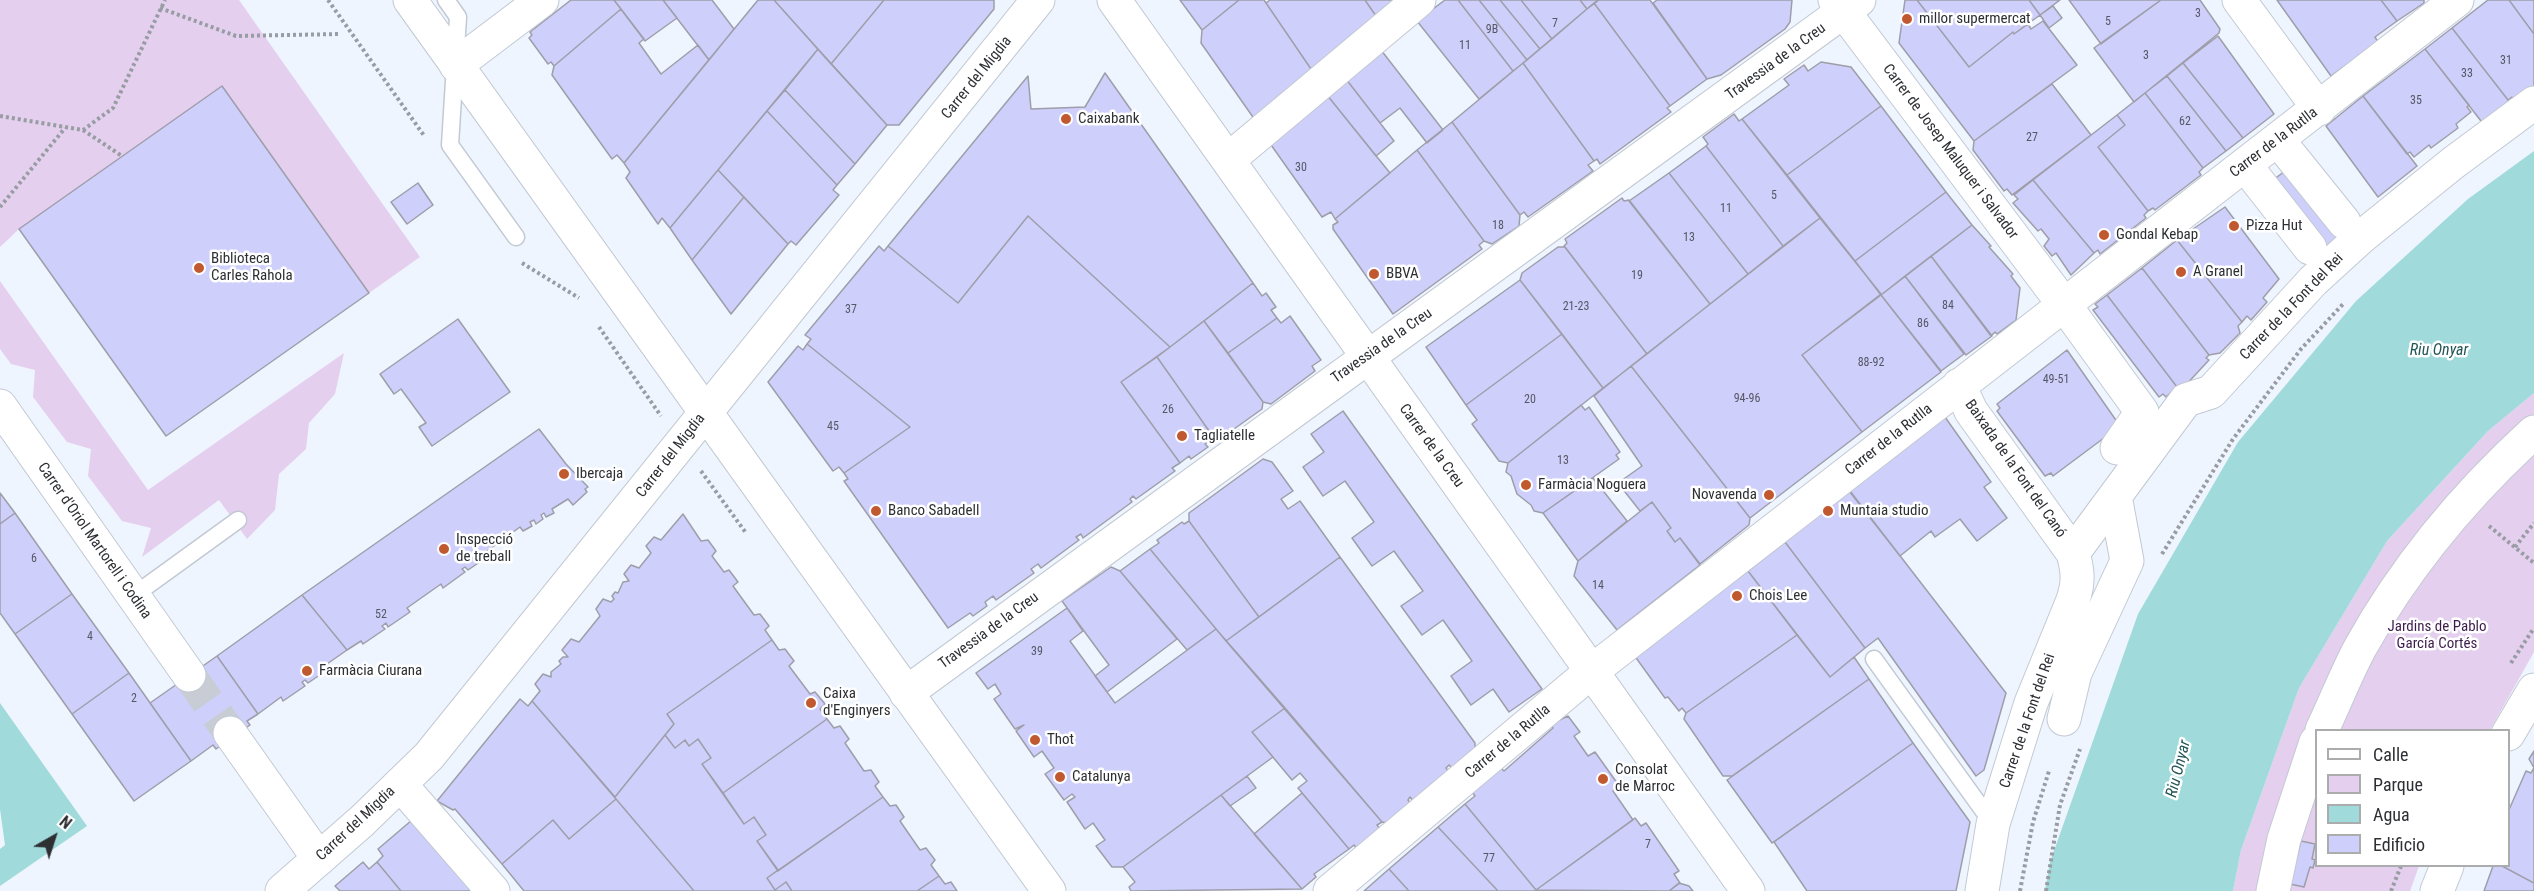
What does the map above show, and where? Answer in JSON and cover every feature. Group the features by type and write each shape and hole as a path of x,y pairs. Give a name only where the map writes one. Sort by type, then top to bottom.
{"street":[{"path":"410,0 1049,891"},
{"path":"456,65 542,0"},
{"name":"Carrer del Migdia","path":"282,891 429,756 1038,0"},
{"name":"Carrer de la Creu","path":"1114,0 1748,891"},
{"path":"1228,160 1419,0"},
{"path":"2239,0 2319,109"},
{"name":"Carrer de la Rutlla","path":"1330,891 1592,671 2457,0"},
{"name":"Carrer de Josep Maluquer i Salvador","path":"1846,4 2142,412 2118,474"},
{"name":"Travessia de la Creu","path":"906,693 1368,357 1846,4"},
{"name":"Carrer de la Font del Rei","path":"1982,891 1993,824 2031,703 2079,583 2073,553 2118,474 2186,400 2211,392 2318,257 2351,230 2453,163 2534,103"},
{"path":"2278,140 2351,230"},
{"path":"2245,165 2318,257"},
{"name":"Baixada de la Font del Canó","path":"1959,385 1971,411 2073,553"},
{"name":"Carrer d'Oriol Martorell i Codina","path":"0,406 189,675"},
{"path":"2322,729 2360,648 2423,551 2500,463 2534,432"},
{"name":"Carrer de la Font del Rei","path":"2074,729 2075,673 2127,561 2118,474"},
{"path":"2510,731 2534,690"},
{"path":"230,733 319,859"},
{"path":"2273,891 2284,839 2315,745"},
{"path":"400,784 494,891"},
{"path":"2437,891 2446,867"}],"lane":[{"path":"446,0 458,17 450,145 516,237"},
{"path":"133,596 238,520"},
{"path":"1874,659 1993,824"}],"path":[{"path":"83,130 113,108 165,0"},
{"path":"160,8 236,36 340,34"},
{"path":"0,117 83,130 122,156"},
{"path":"0,207 66,127"},
{"path":"2160,557 2233,439 2301,349 2348,298"},
{"path":"2463,504 2534,563"},
{"path":"2515,547 2534,523"},
{"path":"2020,891 2033,822 2074,729"},
{"path":"2046,891 2074,729"},
{"path":"2391,891 2401,867"}],"green space":[{"path":"0,0 239,0 420,257 369,293 222,86 19,229 0,247"},
{"path":"0,281 148,490 344,353 335,394 309,423 306,449 279,474 275,510 247,539 219,500 142,557 151,528 122,521 88,476 91,449 67,442 33,397 35,370 11,364 0,349"},
{"name":"Jardins de Pablo García Cortés","path":"2534,393 2534,652 2491,729 2315,729 2315,867 2419,867 2410,891 2233,891 2241,850 2299,688 2387,541 2488,431"}],"water":[{"name":"Riu Onyar","path":"2534,151 2534,393 2488,431 2387,541 2299,688 2241,850 2233,891 2045,891 2050,862 2138,614 2238,442 2356,301 2468,199"},
{"path":"0,703 87,826 0,886 0,849 5,845 0,809"}],"building":[{"path":"571,0 614,0 621,9 554,66 551,62 548,64 529,38 532,35 530,32"},
{"path":"614,0 663,0 677,18 645,41"},
{"path":"663,0 712,0 734,29 709,60"},
{"path":"758,0 774,0 818,49 670,228 662,218 658,224 626,178 630,172 624,163"},
{"path":"774,0 884,0 831,64"},
{"path":"884,0 994,0 994,9 899,125 887,125 831,64"},
{"path":"1180,0 1239,0 1202,30"},
{"path":"1239,0 1264,0 1311,69 1255,120 1201,43 1202,30"},
{"path":"1270,0 1365,0 1378,19 1311,69 1266,3"},
{"path":"1365,0 1400,0 1378,19"},
{"path":"1445,0 1458,0 1513,71 1479,99 1417,21"},
{"path":"1458,0 1479,0 1527,60 1513,71"},
{"path":"1479,0 1500,0 1540,49 1527,60"},
{"path":"1500,0 1521,0 1552,39 1540,49"},
{"path":"1521,0 1580,0 1587,9 1552,39"},
{"path":"1580,0 1599,0 1587,9"},
{"path":"1599,0 1650,0 1707,79 1670,106 1594,3"},
{"path":"1657,0 1792,0 1790,22 1785,29 1721,75 1707,79 1653,3"},
{"path":"1905,0 1917,0 1969,67 2013,32 2014,34 2028,24 2031,29 2043,21 2077,65 1974,141 1899,43"},
{"path":"1917,0 2029,0 2040,15 2014,34 2013,32 1969,67"},
{"path":"2029,0 2060,0 2040,15"},
{"path":"2069,0 2161,0 2101,44"},
{"path":"2161,0 2200,0 2220,29 2219,33 2134,102 2094,48"},
{"path":"2277,0 2381,0 2397,21 2375,37 2378,42 2331,76"},
{"path":"2381,0 2424,0 2424,3 2397,21"},
{"path":"2488,0 2509,0 2534,34 2534,89 2515,103 2512,97 2508,100 2452,28"},
{"path":"2509,0 2534,0 2534,34"},
{"path":"1594,3 1670,106 1667,108 1671,112 1600,164 1597,159 1594,161 1523,63"},
{"path":"2053,6 2062,18 2049,28 2040,15"},
{"path":"621,9 644,39 639,43 661,74 698,45 709,60 624,163 617,155 612,159 552,75 554,66"},
{"path":"2452,28 2508,100 2507,111 2492,122 2481,121 2425,49"},
{"path":"2218,36 2274,114 2243,138 2183,63"},
{"path":"818,49 887,125 855,164 785,90"},
{"path":"2425,49 2469,105 2467,107 2471,112 2456,124 2458,128 2431,148 2429,145 2414,157 2410,152 2407,154 2363,96"},
{"path":"1381,50 1443,130 1427,143 1400,108 1380,123 1346,79"},
{"path":"1821,62 1851,67 1881,106 1787,175 1742,119 1789,85 1784,79 1804,65 1808,71"},
{"path":"1523,63 1594,161 1588,165 1593,171 1528,217 1524,212 1520,215 1452,122"},
{"path":"2183,63 2243,138 2226,151 2167,76"},
{"path":"1105,73 1253,283 1170,347 1028,216 958,303 888,246 1028,76 1031,109 1085,107"},
{"path":"2167,76 2226,151 2203,168 2145,93"},
{"path":"1346,79 1394,141 1376,156 1327,95"},
{"path":"2052,84 2091,135 2012,195 2007,189 2004,191 1973,150 1974,141"},
{"name":"Biblioteca Carles Rahola","path":"222,86 369,293 166,436 19,229"},
{"path":"785,90 855,164 837,185 767,111"},
{"path":"2145,93 2203,168 2199,172 2201,175 2155,210 2153,208 2148,211 2098,147 2125,125 2117,115"},
{"path":"1327,95 1390,173 1335,219 1331,212 1322,217 1269,142"},
{"path":"2363,96 2417,166 2378,197 2326,126"},
{"path":"1881,106 1946,192 1855,261 1787,175"},
{"path":"767,111 837,185 833,190 839,195 796,245 791,241 788,244 718,170"},
{"path":"1734,114 1739,121 1742,119 1820,218 1783,246 1706,146 1708,144 1703,137"},
{"path":"2117,115 2125,125 2098,147 2148,211 2144,215 2146,218 2100,254 2098,250 2094,253 2033,180"},
{"path":"1452,122 1520,215 1519,226 1492,244 1484,241 1417,150"},
{"path":"1706,146 1783,246 1748,274 1669,173"},
{"path":"1417,150 1484,241 1479,245 1482,249 1393,314 1333,229 1333,225 1338,222 1335,219"},
{"path":"718,170 744,197 692,260 670,228"},
{"path":"2285,171 2348,231 2321,251 2269,183"},
{"path":"1669,173 1748,274 1710,304 1629,201"},
{"path":"2033,180 2094,253 2071,275 2056,253 2052,256 2044,246 2049,239 2041,229 2038,231 2013,203 2018,199 2014,195"},
{"path":"418,183 433,205 407,224 391,202"},
{"path":"1946,192 1972,225 1881,295 1855,261"},
{"path":"744,197 788,244 731,314 692,260"},
{"path":"1622,198 1624,201 1629,200 1710,304 1647,354 1564,246 1567,243 1565,239"},
{"path":"2225,207 2279,279 2263,298 2267,302 2251,320 2247,316 2242,322 2177,240"},
{"path":"1028,216 1170,347 1121,382 1180,463 1172,468 1175,471 1136,499 1133,496 1130,499 1132,502 1083,538 1081,534 1076,537 1079,540 1041,568 1038,564 1031,569 1034,573 996,600 993,596 985,602 987,606 973,616 970,613 948,628 844,481 848,479 844,473 910,427 807,344 811,339 805,335 879,246 884,251 888,246 958,303"},
{"path":"1820,218 1881,294 1802,355 1862,432 1750,518 1631,366"},
{"path":"1972,225 2013,274 2011,276 2020,288 2016,320 1991,336 1931,256"},
{"path":"2177,240 2242,322 2238,326 2240,333 2220,353 2209,355 2142,268"},
{"path":"1558,247 1565,247 1647,354 1603,388 1520,280 1522,273"},
{"path":"1931,256 1992,336 1966,355 1905,276"},
{"path":"2142,268 2209,355 2206,358 2209,360 2183,388 2177,387 2107,295"},
{"path":"1905,276 1964,354 1941,371 1881,295"},
{"path":"1520,280 1562,334 1466,405 1426,347"},
{"path":"1253,283 1262,296 1266,293 1276,307 1271,310 1277,318 1228,353 1204,321"},
{"path":"1881,295 1941,372 1862,432 1802,355"},
{"path":"2107,295 2177,387 2166,397 2163,394 2159,397 2093,310 2098,307 2095,304"},
{"path":"1290,316 1321,360 1312,366 1315,371 1271,404 1263,402 1228,353 1277,318 1281,323"},
{"path":"458,319 510,392 432,446 419,427 426,423 401,389 394,394 380,374"},
{"path":"1204,321 1263,402 1262,409 1220,439 1214,438 1157,357"},
{"path":"1562,334 1603,388 1508,463 1499,461 1472,424 1477,420 1466,405"},
{"path":"807,344 910,427 844,473 839,467 833,471 768,382 798,346 803,350"},
{"path":"2067,350 2120,426 2053,476 2051,473 2045,476 1997,411 2000,408 1997,404"},
{"path":"1157,357 1214,438 1205,444 1208,447 1191,459 1189,456 1180,463 1121,382"},
{"path":"1631,366 1750,518 1749,525 1700,564 1680,538 1675,542 1667,531 1671,528 1652,502 1640,511 1618,483 1642,466 1594,396"},
{"path":"1581,405 1585,410 1589,407 1620,452 1616,455 1619,459 1543,513 1534,511 1531,505 1517,494 1511,476 1506,472 1508,463"},
{"path":"1343,411 1542,689 1509,712 1493,689 1471,705 1451,676 1472,661 1443,620 1422,635 1401,606 1423,591 1394,551 1372,566 1352,538 1374,522 1345,481 1323,496 1303,467 1324,452 1311,434"},
{"path":"1945,417 1991,482 1984,487 2007,518 1977,541 1960,519 1935,537 1931,531 1900,556 1846,487"},
{"path":"539,429 566,464 588,487 585,489 587,492 573,505 568,499 552,509 554,513 546,517 544,513 541,515 543,519 536,524 534,520 530,522 532,526 523,531 520,527 487,551 490,555 468,570 465,567 462,569 465,572 443,588 441,584 407,608 410,612 388,627 386,623 382,626 385,629 363,644 361,641 347,650 302,595"},
{"path":"1263,459 1272,462 1293,491 1281,499 1288,509 1300,501 1340,557 1259,617 1189,521 1189,513"},
{"path":"1593,478 1627,521 1578,561 1543,513"},
{"path":"1844,491 1850,491 2006,693 1984,770 1976,776 1878,638 1865,648 1785,542 1786,536"},
{"path":"0,493 15,513 0,524"},
{"path":"1652,502 1671,528 1667,531 1675,542 1680,538 1700,565 1617,630 1574,576 1578,561"},
{"path":"15,513 72,594 15,634 0,613 0,524"},
{"path":"683,514 701,541 708,540 716,551 712,556 724,572 729,570 738,582 733,586 754,615 760,614 769,626 765,630 772,640 667,714 674,724 615,797 532,701 540,691 535,684 543,674 551,677 551,672 561,664 559,661 563,657 568,657 562,650 571,639 579,642 600,616 596,609 603,599 611,602 614,599 612,596 615,592 618,593 623,582 629,581 624,574 631,565 639,568 651,553 646,546 654,537 661,540"},
{"path":"1189,521 1259,617 1226,641 1150,549 1159,543 1157,540 1182,522 1184,524"},
{"path":"1785,542 1865,648 1830,677 1748,571"},
{"path":"1150,549 1216,629 1187,650 1120,571"},
{"path":"1340,557 1475,743 1475,748 1452,768 1449,765 1446,768 1449,772 1414,802 1410,797 1408,800 1411,804 1389,823 1382,822 1226,641"},
{"path":"1111,567 1120,571 1177,639 1107,692 1095,676 1109,665 1062,601"},
{"path":"1748,571 1797,635 1686,713 1682,708 1679,711 1668,697 1665,698 1634,655 1736,575 1740,577"},
{"path":"72,594 129,673 72,714 15,634"},
{"path":"302,595 347,650 327,664 330,668 308,683 305,680 302,682 305,686 283,701 281,697 258,714 217,656"},
{"path":"1067,608 1083,631 1070,641 1115,703 1216,629 1285,708 1252,732 1273,757 1123,867 1112,867 1096,846 1105,840 1093,823 1085,829 1067,802 1075,797 1072,794 1064,800 1045,774 1054,768 1042,751 1034,757 1016,731 1024,725 1015,729 994,699 1001,694 995,684 988,689 976,673"},
{"path":"1797,635 1830,677 1854,657 1869,679 1732,776 1723,776 1684,719 1686,713"},
{"path":"772,640 779,650 785,649 794,661 789,666 810,694 815,692 825,704 820,709 827,719 723,793 702,764 711,758 698,739 689,746 685,740 675,748 665,735 674,724 667,714"},
{"path":"217,656 258,714 247,721 250,725 216,749 213,745 191,761 150,703"},
{"path":"129,673 191,761 134,801 72,714"},
{"path":"1869,679 1913,743 1772,843 1727,780"},
{"path":"520,699 528,706 532,701 616,799 569,839 553,820 502,864 455,809 437,801"},
{"path":"1285,708 1382,822 1377,825 1380,829 1357,849 1354,845 1349,849 1298,788 1307,781 1300,773 1292,780 1252,732"},
{"path":"1568,716 1580,732 1574,736 1588,756 1595,752 1620,787 1613,791 1633,820 1536,890 1465,804 1475,796 1472,792 1500,767 1504,771 1553,728 1551,724"},
{"path":"827,719 834,728 840,726 849,739 845,743 864,771 871,770 879,782 875,786 883,797 778,871 757,841 766,835 754,817 744,824 723,793"},
{"path":"665,735 675,748 685,740 689,746 698,739 711,758 702,764 744,824 754,817 766,835 757,841 778,870 767,878 775,890 786,882 792,891 694,891 616,799 615,797"},
{"path":"1913,743 1970,822 1956,891 1807,891 1774,842"},
{"path":"2534,751 2534,768 2529,759"},
{"path":"2534,768 2534,883 2504,867 2510,867 2510,807 2526,771 2531,773"},
{"path":"1247,776 1256,788 1230,806 1221,795"},
{"path":"1302,793 1349,849 1314,874 1316,877 1302,889 1254,834"},
{"path":"1221,795 1302,889 1131,891 1129,887 1135,882 1123,867"},
{"path":"883,797 890,806 896,805 904,817 900,821 920,850 926,848 935,860 931,865 939,876 917,891 792,891 786,882 775,890 767,878"},
{"path":"616,799 694,891 524,891 502,864 553,820 569,839"},
{"path":"1465,804 1537,891 1498,891 1438,827"},
{"path":"1635,818 1641,826 1646,823 1679,871 1674,874 1680,883 1669,891 1536,890"},
{"path":"412,820 471,889 468,891 401,891 377,862 383,856 378,849"},
{"path":"1438,827 1498,891 1409,891 1389,869"},
{"path":"2301,841 2315,844 2313,868 2310,867 2304,887 2290,884"},
{"path":"363,862 369,869 377,862 401,891 340,891 335,886"},
{"path":"2493,867 2504,867 2534,883 2534,891 2484,891"},
{"path":"1389,869 1409,891 1364,891"},
{"path":"939,876 945,884 951,882 957,891 917,891"},
{"path":"1679,883 1689,886 1693,891 1669,891"}],"tunnel":[{"path":"189,675 230,733"}],"place":[{"name":"millor supermercat","path":"1907,19"},
{"name":"Caixabank","path":"1066,119"},
{"name":"Pizza Hut","path":"2234,226"},
{"name":"Gondal Kebap","path":"2104,235"},
{"name":"Biblioteca Carles Rahola","path":"199,268"},
{"name":"A Granel","path":"2181,272"},
{"name":"BBVA","path":"1374,274"},
{"name":"Tagliatelle","path":"1182,436"},
{"name":"Ibercaja","path":"564,474"},
{"name":"Farmàcia Noguera","path":"1526,485"},
{"name":"Novavenda","path":"1769,495"},
{"name":"Banco Sabadell","path":"876,511"},
{"name":"Muntaia studio","path":"1828,511"},
{"name":"Inspecció de treball","path":"444,549"},
{"name":"Chois Lee","path":"1737,596"},
{"name":"Farmàcia Ciurana","path":"307,671"},
{"name":"Caixa d'Enginyers","path":"811,703"},
{"name":"Thot","path":"1035,740"},
{"name":"Catalunya","path":"1060,777"},
{"name":"Consolat de Marroc","path":"1603,779"}]}
